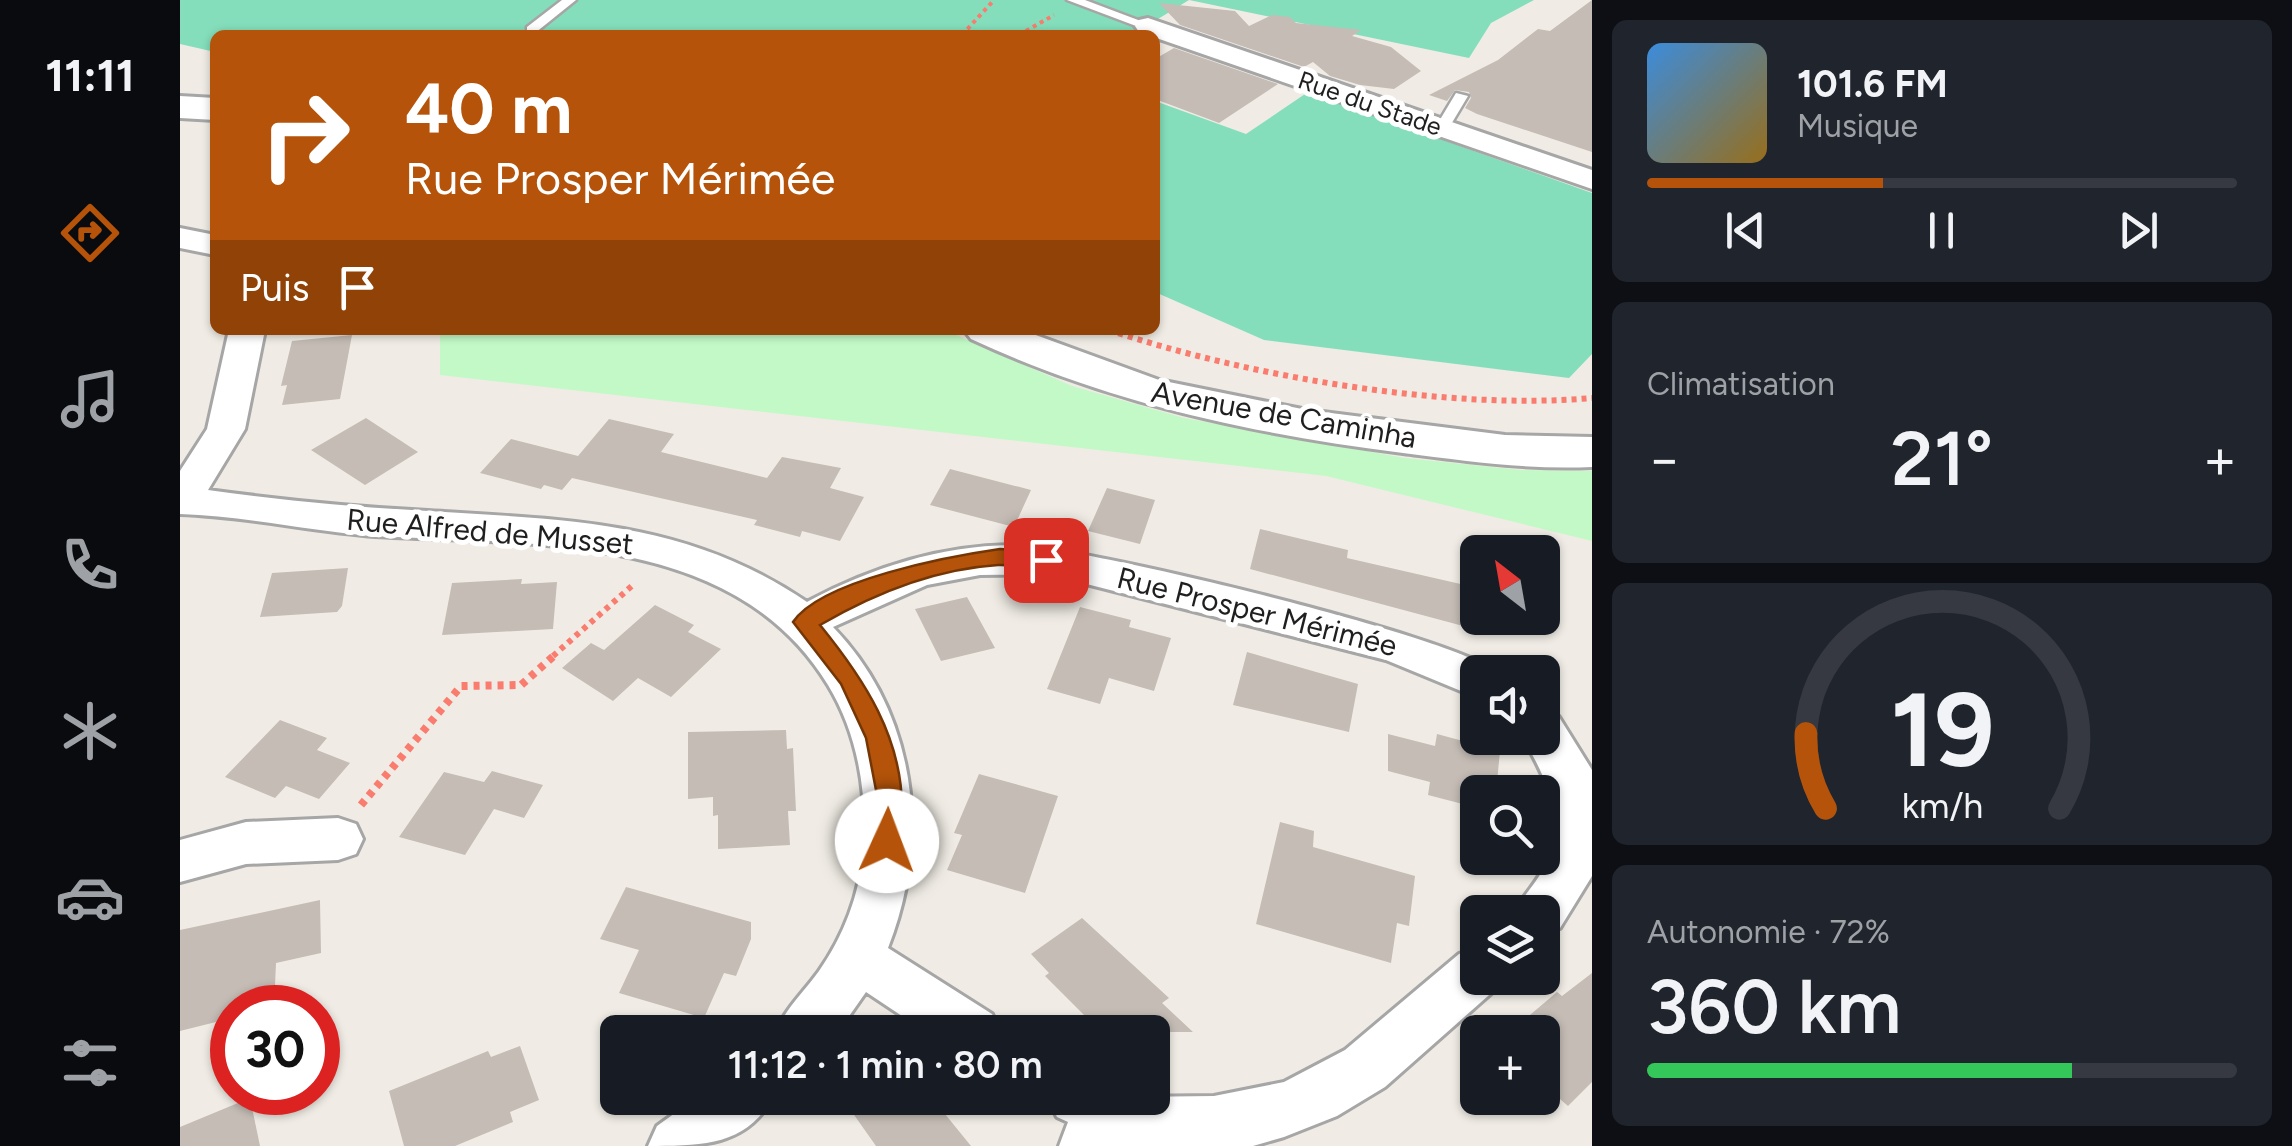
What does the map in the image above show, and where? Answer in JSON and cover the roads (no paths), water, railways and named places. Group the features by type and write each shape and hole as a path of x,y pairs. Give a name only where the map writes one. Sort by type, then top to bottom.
{"street":[{"name":"Rue du Stade","path":"1148,26 1160,30"},
{"name":"Rue du Stade","path":"1160,30 1592,180"},
{"path":"180,96 210,99"},
{"path":"180,107 210,110"},
{"path":"180,238 210,244"},
{"path":"180,501 226,430 247,335"},
{"name":"Avenue de Caminha","path":"998,335 1118,383 1259,418 1450,444 1592,452"},
{"name":"Avenue de Caminha","path":"1039,335 1124,367 1271,403 1438,425 1592,432"},
{"name":"Rue Alfred de Musset","path":"180,501 314,518 590,535 671,551 753,585 804,622 851,679 887,768 891,813 876,908 858,957 816,1015"},
{"name":"Rue Prosper Mérimée","path":"804,622 849,597 930,566 1000,557 1046,560 1398,647 1460,673"},
{"path":"1556,895 1573,873 1581,840 1565,741"},
{"path":"180,861 246,844 338,839"},
{"path":"858,957 946,1015"},
{"path":"1089,1118 1213,1125 1271,1115 1351,1078 1460,986"},
{"path":"678,1146 720,1115"}],"lane":[{"path":"531,30 570,0"},
{"path":"1073,0 1148,26"},
{"path":"1442,128 1460,96"}]}
